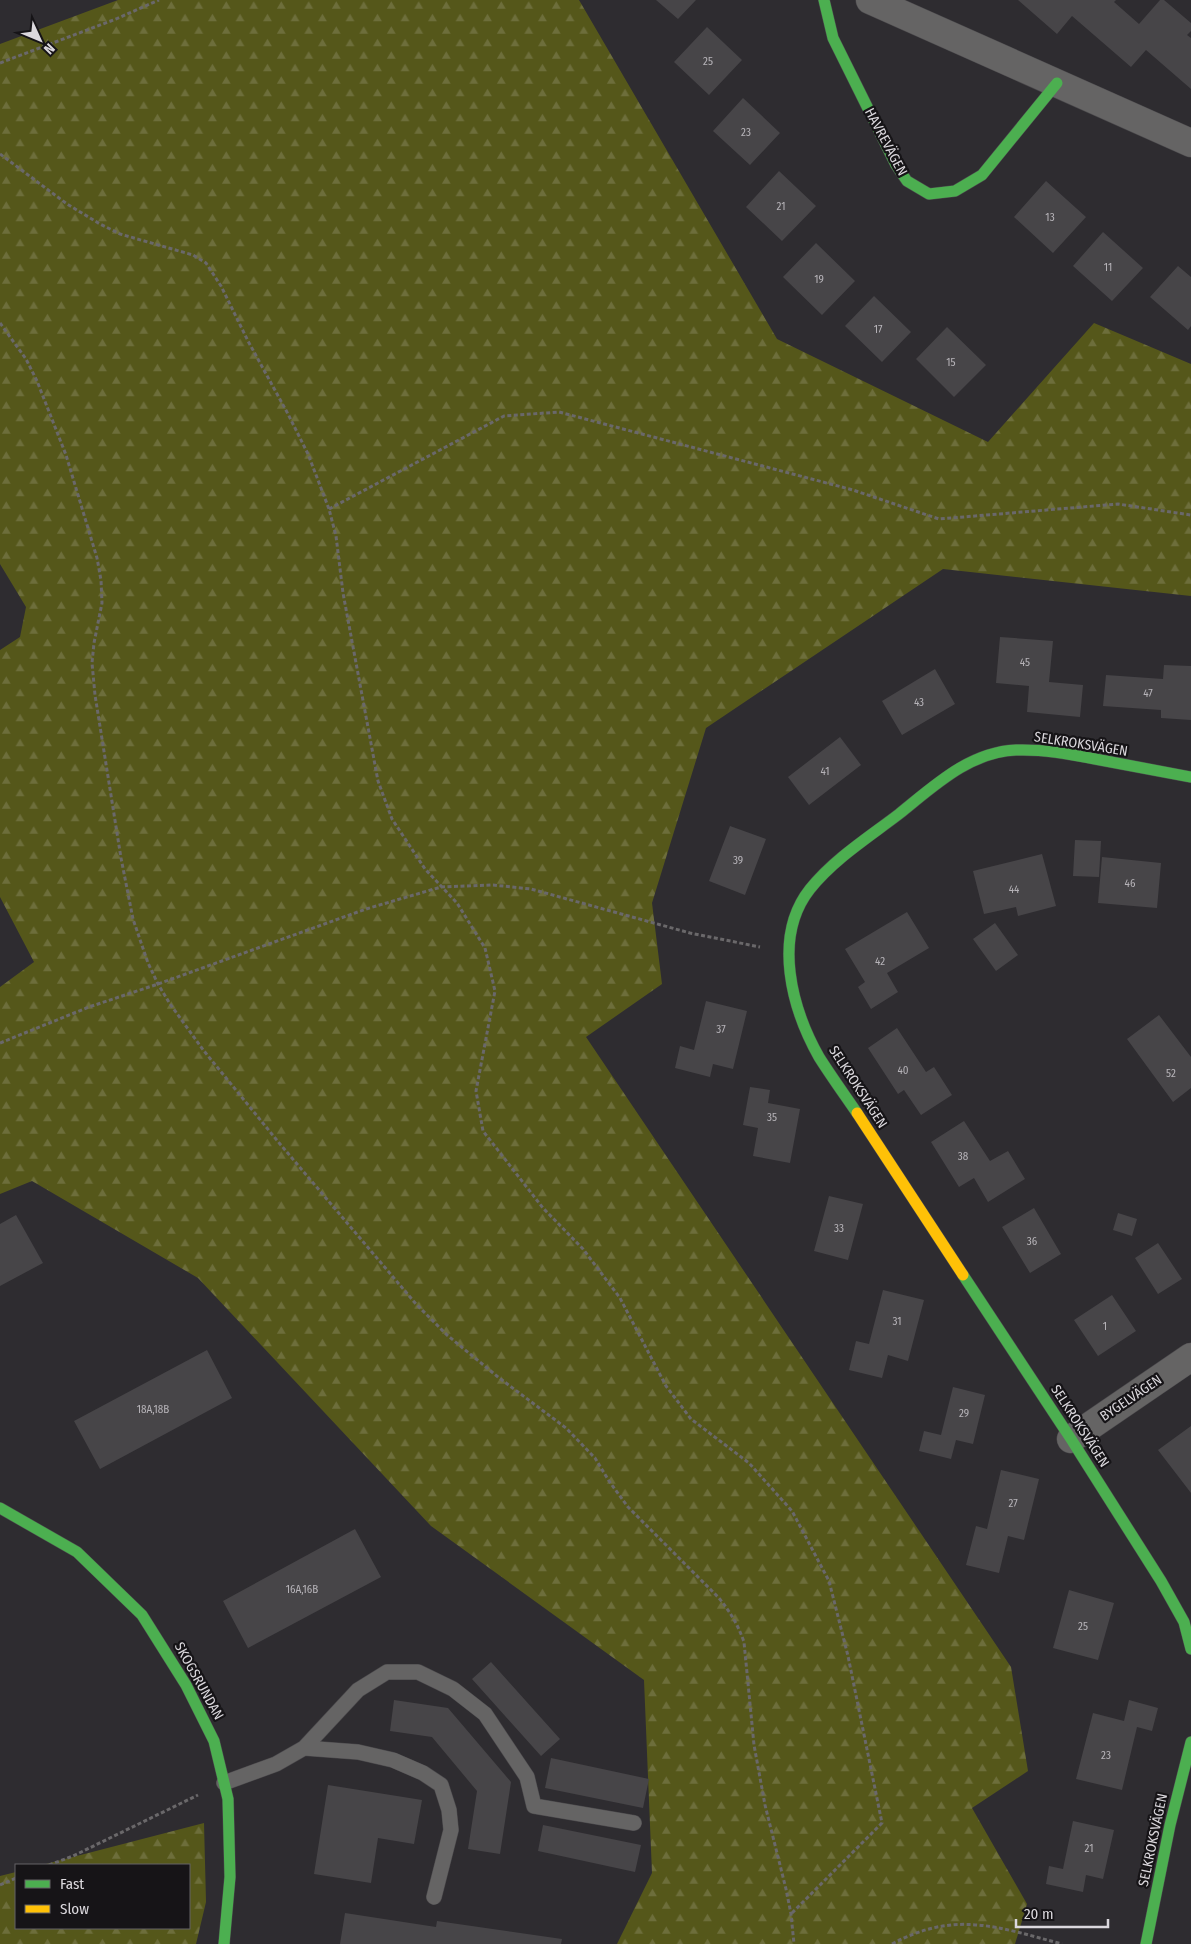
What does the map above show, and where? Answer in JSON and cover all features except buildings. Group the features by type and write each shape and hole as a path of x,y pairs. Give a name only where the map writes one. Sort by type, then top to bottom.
{"street":[{"name":"HAVREVÄGEN","path":"824,0 833,38 896,165 907,181 929,194 955,192 982,175 1057,84"},
{"path":"870,0 1191,143"},
{"name":"SELKROKSVÄGEN","path":"1191,777 1050,752 1015,750 986,756 950,773 833,866 817,881 800,906 791,934 789,972 801,1017 819,1056 1071,1439 1161,1581 1184,1622 1191,1649"},
{"name":"BYGELVÄGEN","path":"1071,1439 1191,1357"},
{"name":"SKOGSRUNDAN","path":"0,1508 77,1552 142,1614 186,1685 214,1740 228,1798 230,1877 224,1944"},
{"name":"SELKROKSVÄGEN","path":"1146,1944 1170,1825 1191,1742"}],"lane":[{"path":"224,1783 276,1764 304,1748 358,1690 387,1672 418,1672 453,1690 485,1714 527,1777 534,1806 634,1823"},
{"path":"304,1748 358,1752 393,1760 423,1773 441,1785 449,1810 451,1830 434,1897"}],"path":[{"path":"0,63 116,19 159,0"},
{"path":"0,154 67,204 100,224 120,234 193,255 206,264 221,286 308,454 329,509 336,536 343,593 378,781 392,819 400,834 425,869 457,903 485,948 495,991 476,1091 483,1131 543,1208 583,1248 620,1298 666,1386 691,1420 749,1463 792,1511 829,1581 848,1656 882,1823 792,1914"},
{"path":"0,323 26,359 37,381 66,455 97,558 101,580 102,603 92,664 95,694 120,858 133,919 148,963 158,984 204,1051 416,1304 462,1347 498,1377 566,1428 595,1458 609,1482 628,1506 730,1611 739,1627 744,1642 754,1745 765,1805 792,1914 794,1944"},
{"path":"329,509 504,416 559,412 853,490 938,519 1118,504 1191,515"},
{"path":"0,1042 73,1013 366,909 441,887 492,885 531,889 690,933 748,945 790,951"},
{"path":"52,1864 73,1856 224,1783"},
{"path":"0,1885 15,1878"},
{"path":"892,1944 928,1929 956,1923 975,1924 1017,1932 1062,1944"}],"green space":[{"path":"118,0 579,0 777,339 988,442 1094,323 1191,364 1191,596 943,569 706,728 652,903 662,984 586,1037 1011,1667 1028,1771 972,1808 1027,1904 1015,1944 617,1944 652,1873 644,1680 431,1526 198,1278 32,1181 0,1194 0,987 34,962 0,897 0,650 20,637 26,607 0,564 0,44"},
{"path":"204,1823 206,1902 196,1944 0,1944 0,1876 15,1872 15,1929 190,1929 190,1864 46,1864"}],"traffic: fast":[{"path":"824,0 833,38 896,165 907,181 929,194 955,191 982,175 1057,83"},
{"path":"857,1113 819,1057 809,1038 794,995 790,973 789,951 792,929 798,908 819,878 852,849 953,772 983,757 999,752 1016,750 1056,752 1191,777"},
{"path":"963,1275 1071,1439 1161,1581 1184,1622 1191,1649"},
{"path":"0,1508 77,1552 142,1615 186,1685 214,1741 228,1799 230,1877 224,1944"},
{"path":"1146,1944 1170,1825 1191,1742"}],"traffic: slow":[{"path":"857,1113 963,1275"}]}
